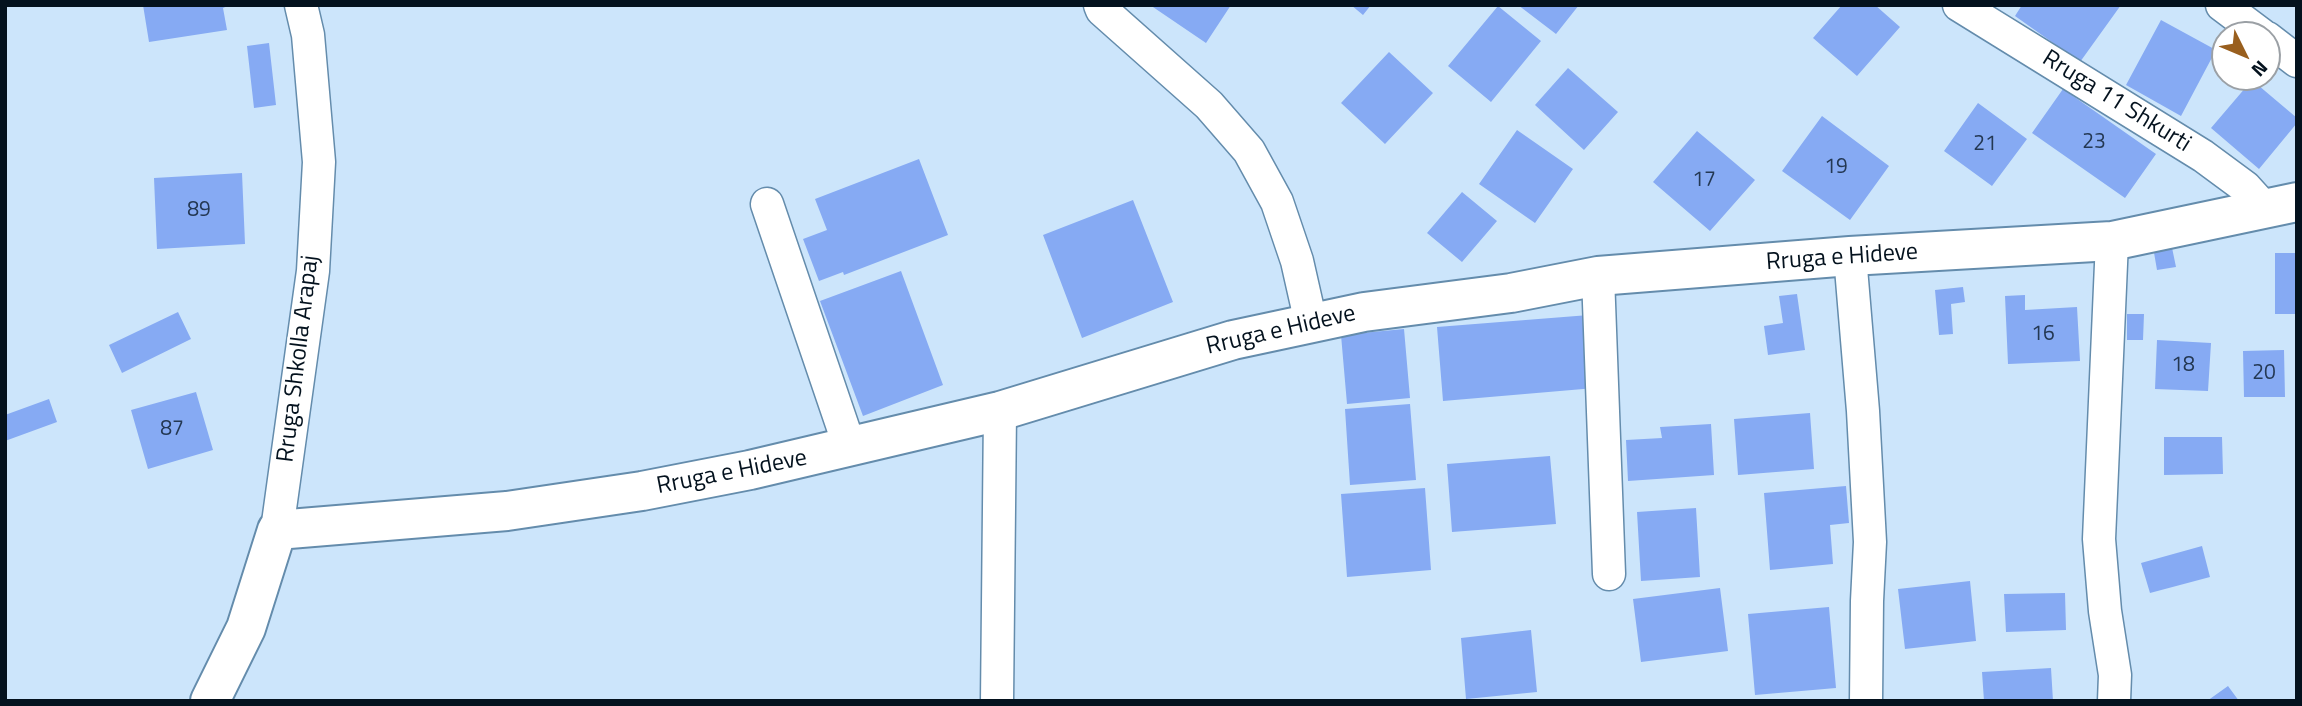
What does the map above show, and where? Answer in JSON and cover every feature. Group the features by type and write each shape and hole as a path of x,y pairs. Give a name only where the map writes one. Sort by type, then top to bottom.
{"main road":[{"name":"Rruga e Hideve","path":"277,530 507,511 642,491 850,448 1000,411 1233,340 1364,312 1511,293 1598,276 1850,256 2112,242 2281,206"},
{"name":"Rruga Shkolla Arapaj","path":"210,701 246,628 277,530"}],"street":[{"name":"Rruga Shkolla Arapaj","path":"277,530 313,271 319,162 308,35 301,5"},
{"path":"1100,5 1102,10 1209,105 1249,151 1278,202 1297,261 1311,323"},
{"name":"Rruga 11 Shkurti","path":"1959,5 2203,156 2245,187 2281,206"},
{"path":"2222,5 2243,21"},
{"path":"2281,49 2297,61"},
{"path":"767,204 850,448"},
{"path":"2112,242 2099,539 2105,611 2115,675 2114,701"},
{"path":"1850,256 1863,411 1870,542 1866,701"},
{"path":"1598,276 1609,574"},
{"path":"997,701 1000,411"}],"building":[{"path":"143,5 230,5 223,8 227,30 149,42"},
{"path":"1150,5 1231,5 1206,43"},
{"path":"1351,5 1371,5 1363,15"},
{"path":"1518,5 1579,5 1556,34"},
{"path":"1842,5 1875,5 1900,27 1857,76 1813,38"},
{"path":"2022,5 2121,5 2080,62 2015,16"},
{"path":"1498,6 1541,41 1491,102 1448,66"},
{"path":"2161,20 2211,47 2211,59 2181,116 2126,85"},
{"path":"269,43 276,105 254,108 247,46"},
{"path":"1389,52 1433,93 1385,144 1341,103"},
{"path":"1568,68 1618,112 1584,150 1535,105"},
{"path":"2063,89 2156,154 2125,198 2032,133"},
{"path":"2243,91 2265,91 2297,118 2297,123 2259,169 2211,128"},
{"path":"1978,103 2027,139 1992,186 1944,151"},
{"path":"1822,116 1889,166 1850,220 1782,171"},
{"path":"1517,130 1573,169 1535,223 1479,184"},
{"path":"1697,131 1755,180 1710,231 1653,182"},
{"path":"919,159 948,235 844,275 843,272 819,281 803,239 827,230 815,199"},
{"path":"242,173 245,244 157,249 154,178"},
{"path":"1462,192 1497,221 1462,262 1427,233"},
{"path":"1133,200 1173,302 1082,338 1043,235"},
{"path":"2170,238 2176,267 2157,270 2152,241"},
{"path":"2275,253 2297,253 2297,314 2275,314"},
{"path":"901,271 943,385 863,416 820,301"},
{"path":"1963,287 1965,302 1951,304 1953,334 1939,335 1935,290"},
{"path":"1797,294 1805,350 1768,355 1764,326 1783,323 1779,296"},
{"path":"2025,295 2025,310 2077,307 2080,361 2008,364 2005,296"},
{"path":"178,312 191,339 122,373 109,345"},
{"path":"2127,314 2144,314 2143,340 2127,340"},
{"path":"1589,315 1595,388 1443,401 1437,327"},
{"path":"1404,329 1410,398 1347,404 1341,335"},
{"path":"2157,340 2211,343 2208,391 2155,389"},
{"path":"2284,350 2285,397 2244,397 2243,351"},
{"path":"196,392 213,450 148,469 131,410"},
{"path":"49,399 57,422 5,441 5,415"},
{"path":"1410,404 1416,480 1350,485 1345,409"},
{"path":"1810,413 1814,469 1738,475 1734,419"},
{"path":"1711,424 1714,475 1628,481 1626,440 1662,438 1660,427"},
{"path":"2164,437 2222,437 2223,474 2164,475"},
{"path":"1550,456 1556,524 1452,532 1447,464"},
{"path":"1846,486 1849,523 1830,525 1833,564 1770,570 1764,493"},
{"path":"1425,488 1431,570 1347,577 1341,494"},
{"path":"1696,508 1700,577 1641,581 1637,512"},
{"path":"2202,546 2210,577 2150,593 2141,563"},
{"path":"1970,581 1976,641 1905,649 1898,589"},
{"path":"1720,588 1728,651 1641,662 1633,599"},
{"path":"2065,593 2066,630 2006,632 2004,594"},
{"path":"1829,607 1836,688 1755,695 1748,614"},
{"path":"1531,630 1537,692 1466,699 1461,638"},
{"path":"2051,668 2053,701 1984,701 1982,672"},
{"path":"2228,686 2239,701 2207,701"}]}
